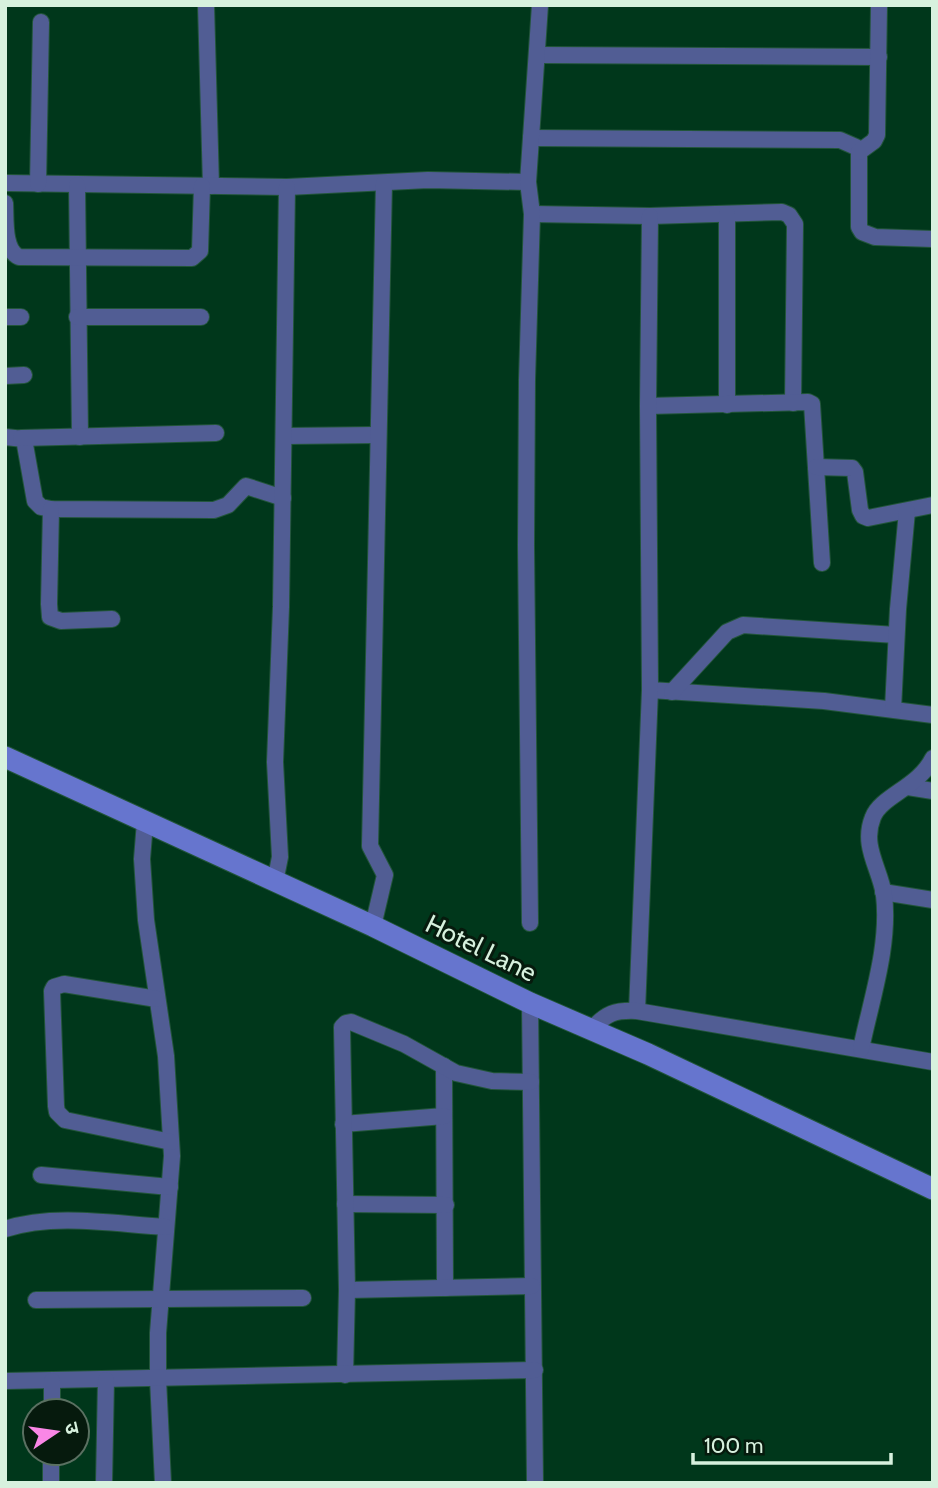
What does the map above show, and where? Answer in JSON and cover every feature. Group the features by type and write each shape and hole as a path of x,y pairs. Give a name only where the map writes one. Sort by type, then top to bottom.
{"street":[{"path":"5,203 7,234 13,255 19,257 197,256 200,251 206,186 206,5"},
{"path":"530,923 526,518 532,214 528,182 540,5"},
{"path":"859,152 874,141 877,135 879,5"},
{"path":"37,184 41,22"},
{"path":"538,55 879,57"},
{"path":"531,138 840,140 856,147 859,152 859,227 862,232 875,237 933,239"},
{"path":"5,183 287,187 463,180 528,182"},
{"path":"377,911 385,875 370,849 384,183"},
{"path":"76,185 80,437"},
{"path":"277,872 275,762 283,498 287,187"},
{"path":"532,214 650,216 782,212 789,215 795,224 793,403"},
{"path":"727,214 727,405"},
{"path":"637,1011 650,690 650,216"},
{"path":"77,317 201,317"},
{"path":"5,376 24,375"},
{"path":"648,407 812,404 822,564"},
{"path":"13,438 216,433"},
{"path":"284,436 377,435"},
{"path":"13,438 26,443 35,501 41,507 214,510 228,505 246,486 283,498"},
{"path":"816,467 852,468 863,516 875,518 933,505"},
{"path":"51,509 48,604 50,617 61,621 112,619"},
{"path":"893,709 896,635 907,511"},
{"path":"672,692 727,632 743,625 896,635"},
{"path":"650,690 824,701 933,715"},
{"name":"Hotel Lane","path":"5,757 145,822 377,911 530,1003 597,1023 648,1054 933,1189"},
{"path":"861,1049 882,948 885,912 883,892 869,850 873,816 885,803 919,778 933,758"},
{"path":"908,787 933,791"},
{"path":"145,822 142,859 146,920 166,1056 171,1142 158,1379 163,1483"},
{"path":"883,892 933,900"},
{"path":"157,999 64,984 54,987 56,1106 57,1112 65,1120 171,1142"},
{"path":"530,1003 535,1483"},
{"path":"597,1023 615,1011 637,1011 933,1062"},
{"path":"345,1375 347,1290 342,1032 346,1023 351,1022 404,1044 456,1073 477,1079 531,1082"},
{"path":"443,1066 445,1288"},
{"path":"343,1124 444,1116"},
{"path":"41,1175 170,1187"},
{"path":"345,1204 446,1205"},
{"path":"5,1229 24,1223 57,1221 166,1227"},
{"path":"347,1290 533,1286"},
{"path":"36,1300 303,1298"},
{"path":"5,1381 535,1370"},
{"path":"104,1483 106,1380"},
{"path":"52,1381 52,1397"}]}
